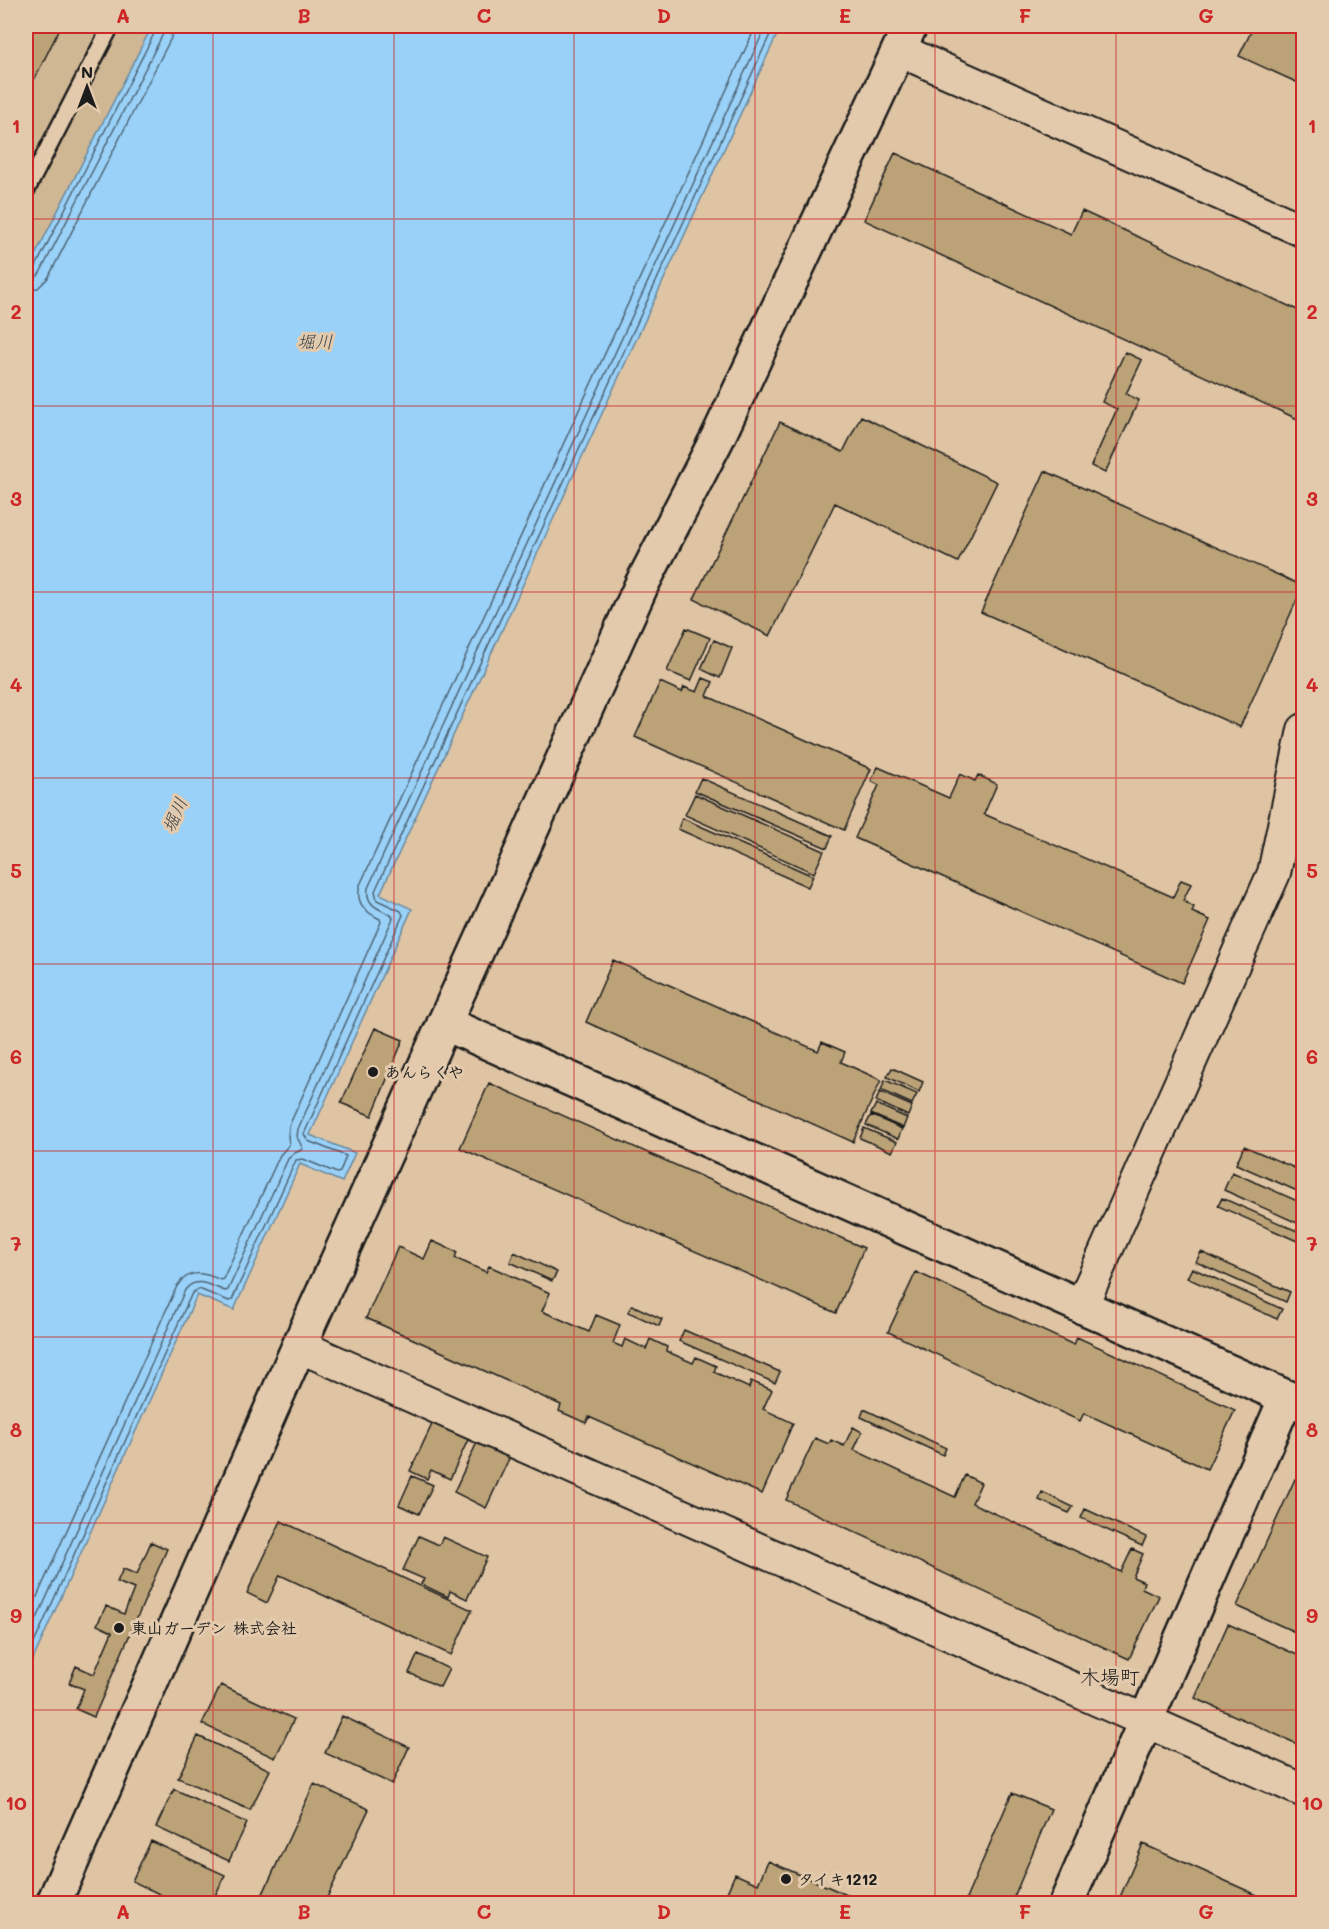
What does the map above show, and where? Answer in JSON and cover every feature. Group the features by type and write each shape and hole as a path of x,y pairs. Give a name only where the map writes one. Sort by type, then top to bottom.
{"street":[{"path":"53,1904 299,1346 642,584 719,435 905,38 1304,231"},
{"path":"1081,1306 1274,873 1304,730"},
{"path":"444,1023 1295,1402 1147,1721 1066,1904"},
{"path":"299,1346 1304,1791"}],"lane":[{"path":"26,191 111,26"}],"shaded area":[{"path":"26,26 152,26 26,273"}],"water":[{"name":"堀川","path":"152,26 781,26 380,894 412,909 310,1135 355,1153 342,1182 300,1164 234,1310 197,1295 26,1675 26,273"}],"building":[{"path":"26,26 61,26 26,96"},
{"path":"1254,26 1286,26 1304,33 1304,65 1296,82 1239,56"},
{"path":"895,153 1071,234 1082,211 1304,313 1304,422 864,220"},
{"path":"1125,352 1142,360 1126,394 1139,400 1105,473 1091,466 1117,409 1102,402"},
{"path":"861,416 997,482 958,562 835,503 770,636 694,599 780,422 843,452"},
{"path":"1045,471 1303,586 1240,727 981,612"},
{"path":"686,628 710,638 691,681 667,671"},
{"path":"714,640 732,648 720,678 701,669"},
{"path":"703,678 713,682 707,696 871,769 844,830 635,737 660,682 682,692 684,687 697,692"},
{"path":"878,767 949,798 960,774 975,781 978,775 997,784 984,814 1173,897 1181,880 1191,884 1183,901 1194,907 1192,912 1210,920 1182,983 855,838 879,785 871,781"},
{"path":"701,778 832,836 827,848 695,791"},
{"path":"695,794 824,851 814,873 685,815"},
{"path":"682,818 813,876 808,887 678,829"},
{"path":"613,960 818,1051 822,1042 845,1052 841,1062 881,1080 853,1142 586,1022"},
{"name":"あんらくや","path":"375,1028 403,1040 372,1116 341,1103"},
{"path":"892,1068 923,1082 919,1092 887,1077"},
{"path":"885,1080 917,1094 912,1104 881,1090"},
{"path":"489,1083 864,1248 836,1313 460,1148"},
{"path":"880,1092 912,1106 908,1116 876,1101"},
{"path":"876,1104 907,1118 903,1128 871,1114"},
{"path":"871,1115 902,1129 898,1139 866,1125"},
{"path":"864,1128 897,1142 892,1152 860,1138"},
{"path":"1244,1146 1304,1172 1304,1194 1236,1164"},
{"path":"1232,1172 1304,1204 1304,1226 1224,1190"},
{"path":"1222,1198 1304,1234 1304,1244 1218,1206"},
{"path":"432,1241 457,1252 455,1258 486,1272 489,1266 550,1293 542,1311 589,1332 596,1315 620,1325 613,1343 622,1347 625,1339 646,1349 650,1339 667,1347 666,1351 693,1363 696,1357 716,1366 714,1372 749,1388 751,1381 772,1390 763,1409 793,1423 762,1494 589,1417 586,1423 559,1411 561,1405 366,1318 398,1247 424,1259"},
{"path":"514,1252 557,1272 552,1281 510,1262"},
{"path":"1201,1252 1290,1292 1286,1302 1196,1262"},
{"path":"1192,1268 1282,1309 1277,1319 1187,1278"},
{"path":"916,1272 1074,1345 1077,1337 1235,1410 1207,1469 1084,1413 1080,1421 888,1332"},
{"path":"632,1305 662,1319 659,1326 628,1312"},
{"path":"684,1330 780,1372 775,1383 679,1341"},
{"path":"864,1409 946,1448 943,1455 861,1417"},
{"path":"436,1416 471,1433 450,1479 431,1470 427,1479 410,1471"},
{"path":"853,1427 862,1432 854,1450 955,1497 965,1475 981,1483 972,1503 1121,1572 1132,1549 1143,1554 1133,1577 1144,1582 1142,1588 1159,1596 1129,1659 786,1500 815,1438 829,1444 831,1440 844,1446"},
{"path":"480,1436 512,1452 486,1508 454,1492"},
{"path":"412,1476 433,1485 419,1514 399,1505"},
{"path":"1295,1479 1304,1483 1304,1636 1237,1606"},
{"path":"1042,1492 1073,1507 1069,1513 1039,1500"},
{"path":"1085,1509 1146,1537 1142,1546 1081,1518"},
{"path":"281,1521 472,1610 451,1655 280,1575 267,1603 247,1593"},
{"path":"419,1536 439,1545 443,1537 487,1557 467,1599 450,1591 448,1597 421,1584 424,1579 403,1570"},
{"name":"東山ガーデン 株式会社","path":"151,1542 167,1549 94,1717 76,1709 84,1689 69,1683 76,1666 94,1674 112,1632 97,1625 106,1606 124,1614 134,1589 117,1582 123,1569 137,1574"},
{"path":"1228,1624 1304,1658 1304,1747 1195,1698"},
{"path":"418,1654 449,1669 440,1687 409,1673"},
{"path":"221,1685 294,1719 275,1758 202,1724"},
{"path":"342,1716 409,1747 392,1784 325,1753"},
{"path":"198,1736 270,1770 250,1810 178,1778"},
{"path":"314,1784 369,1809 324,1904 273,1904 261,1898"},
{"path":"174,1789 247,1823 229,1861 156,1827"},
{"path":"1012,1793 1051,1809 1011,1904 977,1904 966,1899"},
{"path":"151,1841 225,1875 211,1904 180,1904 132,1881"},
{"path":"1143,1844 1277,1904 1117,1904"},
{"name":"タイキ1212","path":"768,1861 868,1904 722,1904 735,1874 758,1884"}],"place":[{"name":"あんらくや","path":"373,1072"},
{"name":"東山ガーデン 株式会社","path":"119,1628"},
{"name":"タイキ1212","path":"786,1879"}],"district":[{"name":"木場町","path":"1110,1677"}]}
